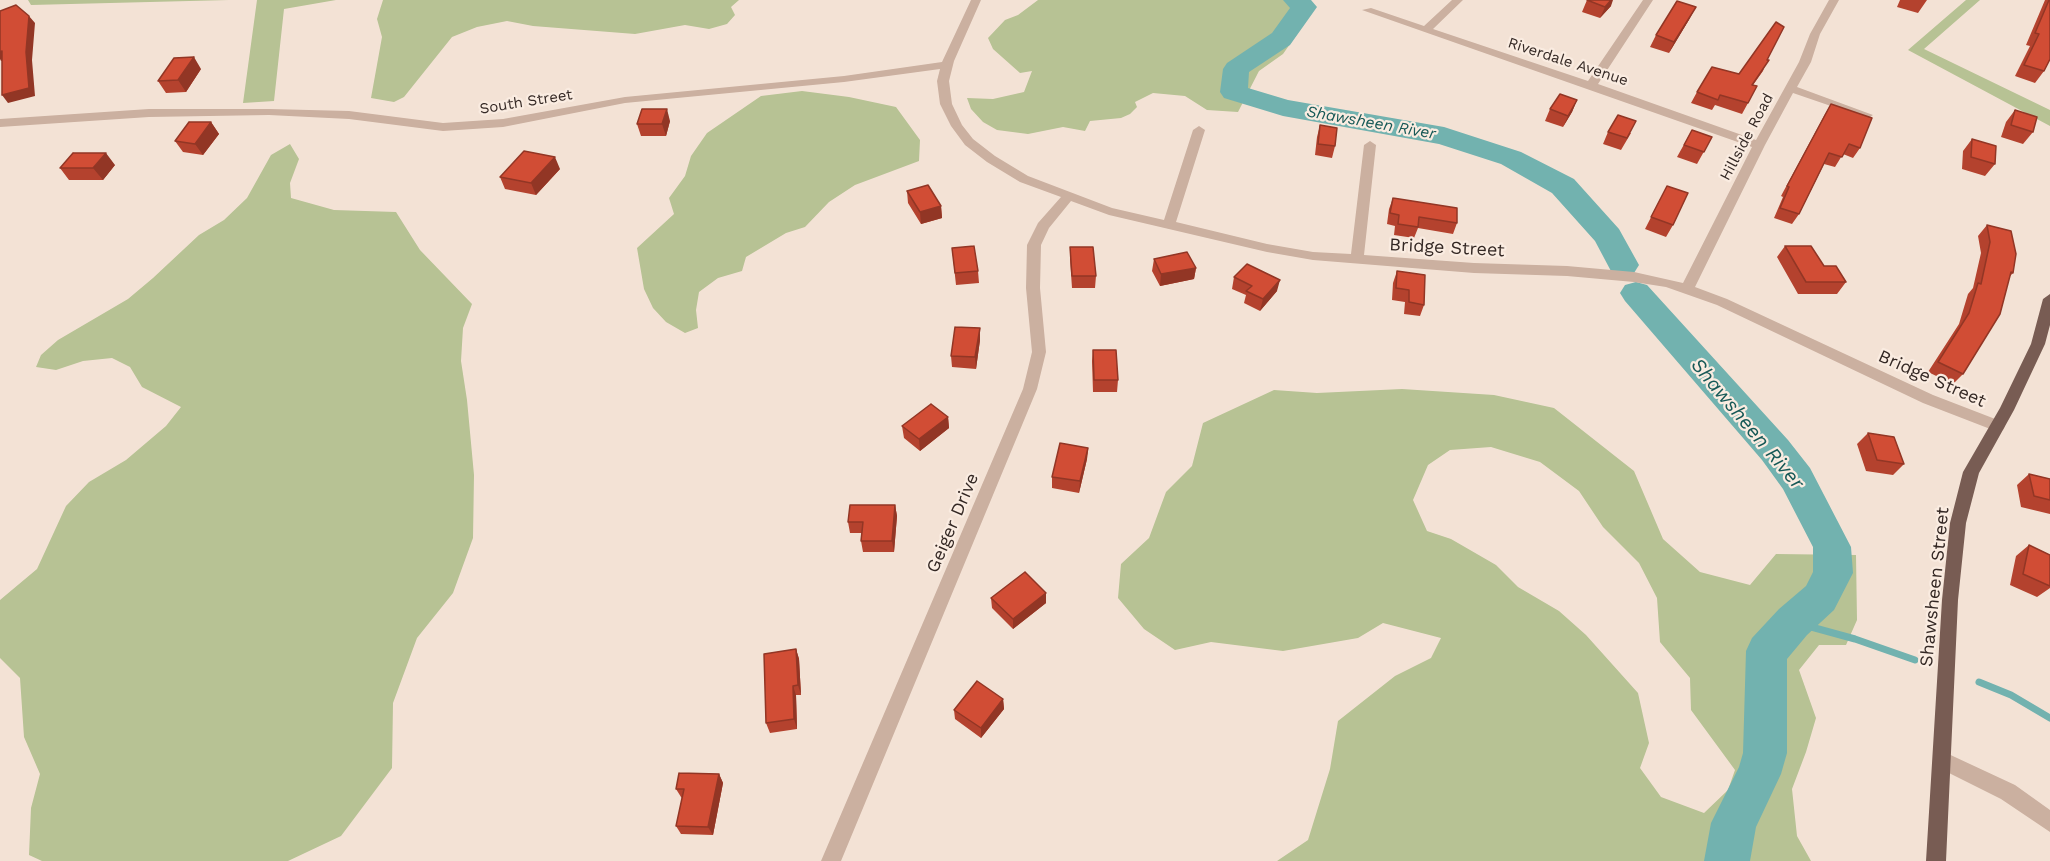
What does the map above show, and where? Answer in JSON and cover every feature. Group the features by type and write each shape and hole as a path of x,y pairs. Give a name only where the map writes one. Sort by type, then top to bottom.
{"main road":[{"name":"Shawsheen Street","path":"1936,861 1950,600 1958,523 1971,472 2045,338 2050,299"}],"street":[{"path":"946,65 976,0"},
{"path":"1426,30 1458,0"},
{"path":"1592,85 1648,0"},
{"name":"Hillside Road","path":"1687,289 1834,0"},
{"name":"Riverdale Avenue","path":"1367,10 1531,67 1592,85 1759,145"},
{"name":"South Street","path":"0,123 149,113 269,112 349,115 443,127 479,125 502,123 625,100 844,79 946,65"},
{"name":"Bridge Street","path":"946,65 943,81 946,104 957,126 969,142 991,159 1024,179 1068,197 1109,211 1267,248 1358,260 1568,271 1635,277 1687,289 1756,318 1937,403 1998,426"},
{"path":"1790,88 1867,115"},
{"path":"1169,225 1199,130"},
{"path":"1358,260 1370,145"},
{"name":"Geiger Drive","path":"831,861 1030,388 1039,352 1034,288 1034,245 1043,226 1068,197"},
{"path":"1942,760 2008,792 2050,822"}],"green space":[{"path":"28,0 229,0 31,5"},
{"path":"257,0 336,0 284,9 274,101 243,103"},
{"path":"383,0 739,0 731,7 735,15 727,24 709,29 685,25 635,34 533,26 507,21 477,27 452,37 404,97 394,102 371,98 382,37 377,19"},
{"path":"1038,0 1300,0 1307,20 1283,54 1259,71 1238,112 1207,110 1185,96 1153,93 1135,102 1137,107 1130,114 1121,118 1090,121 1085,131 1063,127 1028,134 997,130 983,122 971,109 967,98 993,99 1024,92 1032,71 1020,73 993,49 988,38 1005,20 1018,15"},
{"path":"1966,0 1980,0 1924,49 2050,110 2050,126 1908,50"},
{"path":"802,91 849,97 896,107 920,140 919,161 855,185 829,202 805,227 786,233 746,257 742,271 718,278 699,292 696,310 698,328 685,333 666,322 653,308 644,289 637,248 674,214 669,198 685,176 691,156 707,133 761,96"},
{"path":"290,144 299,159 290,183 291,198 334,210 396,212 420,250 472,304 463,328 461,361 474,475 473,538 453,593 417,638 393,703 392,768 341,836 288,861 42,861 29,855 31,808 40,774 24,737 20,678 0,658 0,600 37,569 66,506 89,482 126,460 166,426 181,407 142,387 130,367 112,358 83,361 56,370 36,367 41,355 58,340 128,299 199,235 224,220 247,198 271,155"},
{"path":"1402,389 1494,395 1554,408 1634,471 1663,539 1700,572 1750,585 1776,554 1856,555 1857,620 1846,645 1819,645 1799,670 1816,718 1792,789 1797,836 1811,861 1277,861 1308,840 1330,769 1338,721 1395,676 1431,658 1441,638 1383,623 1358,638 1283,651 1211,642 1175,650 1144,629 1118,598 1121,564 1149,538 1166,492 1192,466 1203,423 1274,390 1317,393","holes":["1491,447 1540,462 1579,491 1603,527 1639,563 1657,598 1660,642 1690,678 1691,710 1735,770 1728,790 1704,813 1661,797 1640,768 1649,743 1638,693 1586,635 1559,611 1518,587 1496,565 1451,539 1427,531 1413,500 1428,465 1450,450"]}],"building":[{"path":"1587,0 1611,0 1605,7"},
{"path":"2049,0 2050,59 2044,71 2024,65 2039,34 2035,33"},
{"path":"1677,1 1696,7 1674,42 1656,35"},
{"path":"16,5 29,16 26,52 29,88 2,95 0,11"},
{"path":"1776,22 1784,27 1767,60 1769,60 1752,85 1757,86 1748,103 1720,95 1718,100 1697,92 1712,67 1739,74"},
{"path":"194,57 178,80 158,81 174,58"},
{"path":"1560,94 1577,100 1568,116 1550,109"},
{"path":"1831,104 1872,118 1860,148 1849,144 1842,157 1829,153 1799,214 1780,208 1789,187 1787,186"},
{"path":"642,109 667,109 662,124 637,124"},
{"path":"2015,110 2037,117 2033,132 2011,125"},
{"path":"1618,115 1636,121 1627,138 1608,132"},
{"path":"189,122 211,122 195,144 175,141"},
{"path":"1320,125 1337,128 1335,146 1318,144"},
{"path":"1692,130 1712,137 1704,152 1684,145"},
{"path":"1972,139 1996,146 1995,164 1971,157"},
{"path":"524,151 555,157 531,183 500,177"},
{"path":"73,153 106,153 93,168 60,168"},
{"path":"928,185 941,206 920,212 907,191"},
{"path":"1667,186 1688,193 1673,225 1651,217"},
{"path":"1393,198 1457,208 1457,223 1419,217 1418,227 1398,224 1399,215 1390,213"},
{"path":"1987,225 2011,231 2016,254 2013,273 2011,272 2000,314 1963,374 1938,362 1969,313 1978,283 1981,284 1990,242"},
{"path":"974,246 978,271 955,273 952,248"},
{"path":"1785,246 1811,246 1824,266 1836,266 1846,282 1806,282"},
{"path":"1070,247 1093,247 1096,276 1072,276"},
{"path":"1187,252 1196,268 1161,274 1154,259"},
{"path":"1247,264 1280,280 1263,299 1246,291 1252,286 1234,277"},
{"path":"1397,271 1425,275 1424,305 1409,302 1409,290 1396,288"},
{"path":"955,327 980,328 975,357 951,356"},
{"path":"1093,350 1116,350 1118,380 1094,380"},
{"path":"931,404 948,417 919,439 902,426"},
{"path":"1868,433 1894,437 1904,464 1877,460"},
{"path":"1060,443 1088,448 1080,481 1052,477"},
{"path":"2029,474 2050,479 2050,500 2034,496"},
{"path":"850,505 895,505 892,541 861,541 863,522 848,522"},
{"path":"2029,545 2050,555 2050,586 2023,574"},
{"path":"1025,572 1046,593 1013,619 991,598"},
{"path":"796,649 798,685 793,686 794,719 766,723 764,654"},
{"path":"977,681 1003,699 981,728 954,710"},
{"path":"679,773 719,774 708,827 676,826 684,789 676,789"}],"waterway":[{"name":"Shawsheen River","path":"1296,0 1304,7 1281,39 1236,69 1234,92 1283,108 1444,136 1511,158 1563,186 1608,236 1623,265"},
{"name":"Shawsheen River","path":"1636,293 1775,450 1797,479 1832,547 1833,573 1820,598 1793,622 1767,651 1765,753 1759,774 1734,823 1727,861"},
{"path":"1793,622 1855,639 1915,660"},
{"path":"1979,682 2011,695 2050,718"}]}
